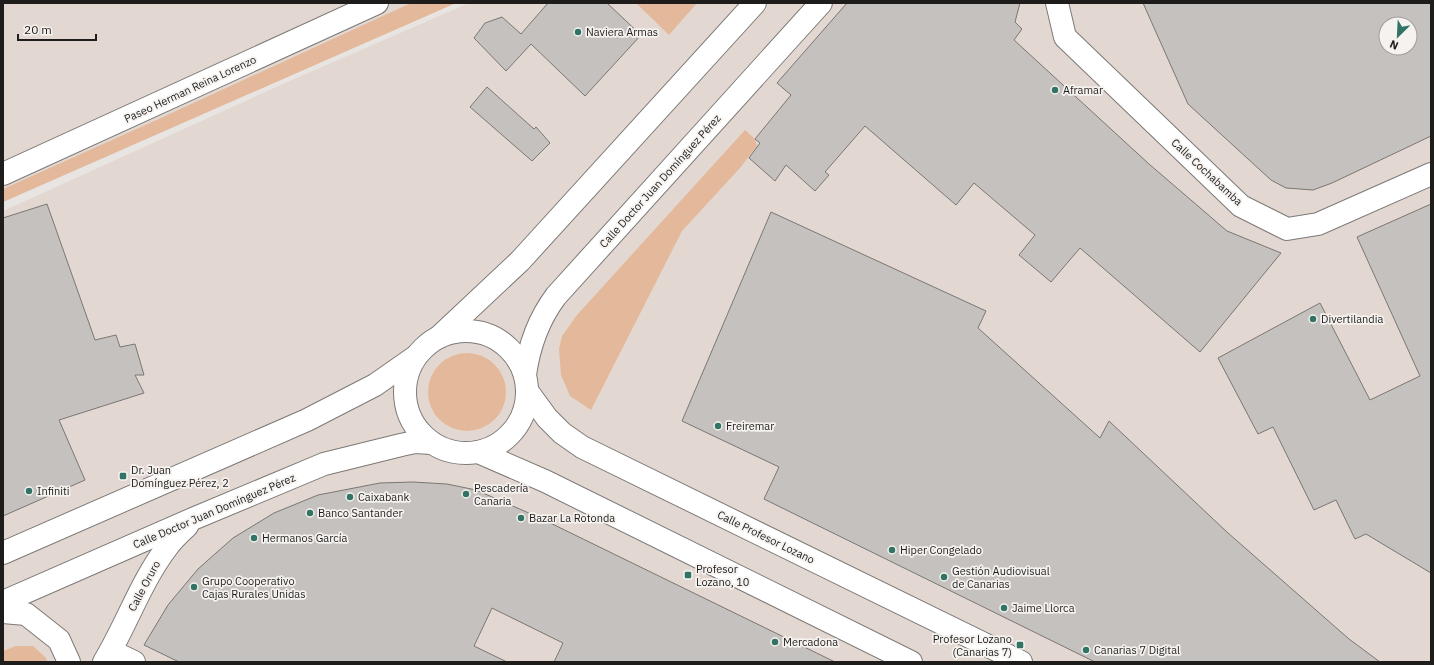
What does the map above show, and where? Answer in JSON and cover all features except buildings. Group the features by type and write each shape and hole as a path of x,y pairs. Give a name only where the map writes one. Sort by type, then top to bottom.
{"street":[{"name":"Paseo Herman Reina Lorenzo","path":"3,174 376,3"},
{"path":"3,553 307,420 375,385 415,358 426,346 439,337 520,261 755,3"},
{"name":"Calle Doctor Juan Domínguez Pérez","path":"526,383 528,357 539,323 547,308 556,296 821,3"},
{"name":"Calle Cochabamba","path":"1057,3 1065,37 1242,206 1287,229 1318,224 1431,174"},
{"path":"415,358 407,375 405,394 408,413 418,430 432,443 446,450 462,453 478,452 498,445 514,431 524,413 526,383 520,363 513,352 498,339 478,332 458,331 439,337"},
{"name":"Calle Profesor Lozano","path":"526,383 547,418 562,433 582,447 1021,662"},
{"name":"Calle Doctor Juan Domínguez Pérez","path":"3,602 195,518 324,464 401,444 414,442 432,443"},
{"path":"478,452 545,481 911,662"},
{"name":"Calle Oruro","path":"108,656 146,579 169,545 195,518"},
{"path":"3,612 26,614 59,640 69,662"},
{"path":"108,656 134,662"}],"shaded area":[{"path":"3,3 456,3 3,202"},
{"path":"411,3 456,3 3,202 3,189"},
{"path":"469,3 1431,3 1431,662 3,662 3,211 285,83"},
{"path":"636,3 697,3 669,35"},
{"path":"745,130 755,139 757,146 740,168 682,231 591,410 570,396 561,375 559,349 562,336 577,315"},
{"path":"459,353 475,353 489,359 500,370 506,384 506,400 500,414 489,425 475,431 459,431 445,425 434,414 428,400 428,384 434,370 445,359"},
{"path":"16,646 33,646 45,657 48,662 3,662 3,651"}],"place":[{"name":"Naviera Armas","path":"578,32"},
{"name":"Aframar","path":"1055,90"},
{"name":"Divertilandia","path":"1313,319"},
{"name":"Freiremar","path":"718,426"},
{"name":"Dr. Juan Domínguez Pérez, 2","path":"123,476"},
{"name":"Infiniti","path":"29,491"},
{"name":"Pescadería Canaria","path":"466,494"},
{"name":"Caixabank","path":"350,497"},
{"name":"Banco Santander","path":"310,513"},
{"name":"Bazar La Rotonda","path":"521,518"},
{"name":"Hermanos García","path":"254,538"},
{"name":"Hiper Congelado","path":"892,550"},
{"name":"Profesor Lozano, 10","path":"688,575"},
{"name":"Gestión Audiovisual de Canarias","path":"944,577"},
{"name":"Grupo Cooperativo Cajas Rurales Unidas","path":"194,587"},
{"name":"Jaime Llorca","path":"1004,608"},
{"name":"Mercadona","path":"775,642"},
{"name":"Profesor Lozano (Canarias 7)","path":"1020,645"},
{"name":"Canarias 7 Digital","path":"1086,650"}]}
